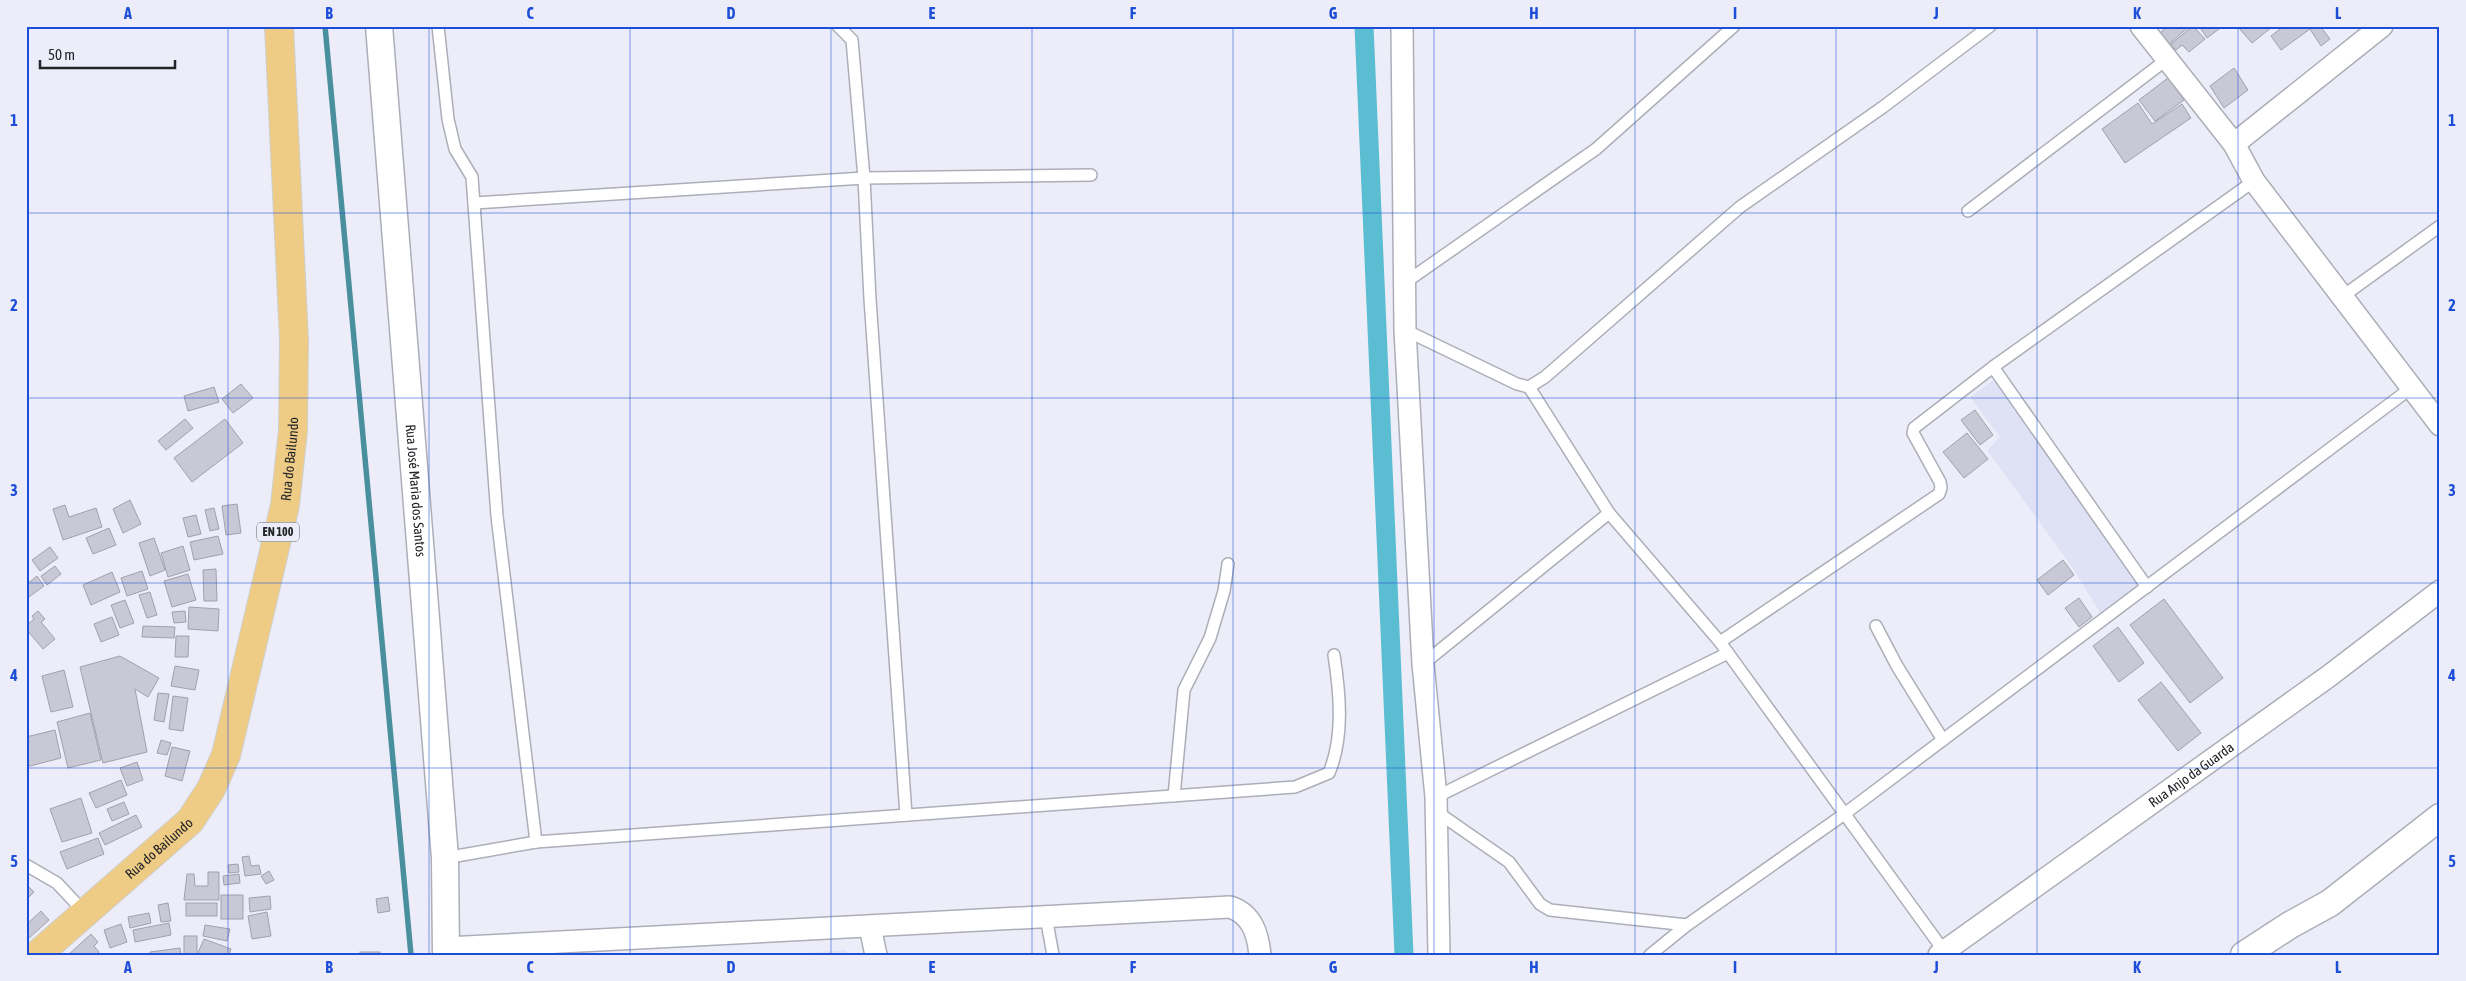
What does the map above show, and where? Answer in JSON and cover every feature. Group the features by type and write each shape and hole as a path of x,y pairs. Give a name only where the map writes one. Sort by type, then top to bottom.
{"main road":[{"name":"Rua do Bailundo","path":"37,955 190,821 211,789 226,755 285,505 294,430 294,340 279,26"}],"street":[{"name":"Rua José Maria dos Santos","path":"379,26 445,858 446,952"},
{"path":"1402,26 1403,284 1423,664 1437,805 1439,955"},
{"path":"2142,26 2166,60 2234,144 2254,180 2440,425"},
{"path":"2234,144 2382,26"},
{"name":"Rua Anjo da Guarda","path":"1943,953 2329,676 2440,591"},
{"path":"2244,955 2290,925 2330,903 2440,817"},
{"path":"446,952 1230,907 1238,909 1248,917 1255,930 1260,955"},
{"path":"870,927 876,955"}],"lane":[{"path":"438,26 448,119 455,149 472,177 497,516 536,842"},
{"path":"838,26 852,40 864,178 871,309 906,815"},
{"path":"1403,284 1596,149 1734,26"},
{"path":"1405,330 1517,384 1529,386 1545,377 1740,207 1884,107 1990,26"},
{"path":"1968,211 2166,60"},
{"path":"474,204 864,178 1091,175"},
{"path":"1720,642 1939,494 1942,488 1940,482 1913,433 1914,428 1993,367 2254,180"},
{"path":"2343,296 2440,226"},
{"path":"1993,367 2147,587"},
{"path":"1529,386 1609,513 1720,642 1943,953"},
{"path":"1650,955 1687,925 1843,815 2411,388"},
{"path":"1423,664 1609,513"},
{"path":"1174,796 1184,690 1210,638 1224,591 1228,564"},
{"path":"1876,626 1896,666 1943,740"},
{"path":"1687,925 1550,910 1540,904 1509,862 1437,805 1728,654"},
{"path":"445,858 536,842 1295,787 1329,774 1337,754 1339,692 1334,655"},
{"path":"26,865 56,883 85,913"},
{"path":"1046,917 1053,955"}],"shaded area":[{"path":"1999,376 2147,587 2104,619 2070,564 1987,450 2000,437 1970,397"},
{"path":"846,950 848,955 780,955"}],"building":[{"path":"2168,26 2190,26 2169,44 2160,33"},
{"path":"2193,26 2205,39 2189,52 2182,45 2176,50 2171,44"},
{"path":"2199,26 2223,26 2207,38"},
{"path":"2237,26 2271,26 2272,27 2252,43"},
{"path":"2284,26 2320,26 2330,39 2321,46 2310,29 2281,50 2271,36"},
{"path":"2234,68 2248,90 2224,108 2210,86"},
{"path":"2168,78 2184,100 2155,121 2139,100"},
{"path":"2138,103 2152,124 2182,104 2191,118 2125,163 2102,129"},
{"path":"241,384 253,398 233,413 222,399"},
{"path":"214,387 219,402 188,411 184,396"},
{"path":"1975,410 1993,435 1980,445 1961,420"},
{"path":"185,419 193,428 166,450 158,441"},
{"path":"225,419 243,443 192,482 174,458"},
{"path":"1967,433 1988,459 1964,478 1943,452"},
{"path":"130,500 141,524 123,533 113,509"},
{"path":"237,504 241,533 226,535 222,506"},
{"path":"65,505 69,517 96,508 102,527 63,540 53,509"},
{"path":"214,508 219,529 210,531 205,510"},
{"path":"196,515 201,534 188,537 183,518"},
{"path":"109,528 116,545 93,554 86,538"},
{"path":"218,536 223,554 194,560 190,542"},
{"path":"154,538 165,570 150,576 139,543"},
{"path":"183,546 190,570 168,577 161,553"},
{"path":"50,547 58,558 40,571 32,560"},
{"path":"2063,560 2074,575 2048,595 2037,580"},
{"path":"55,566 61,574 47,585 41,576"},
{"path":"216,569 217,601 204,601 203,570"},
{"path":"142,571 148,589 127,596 121,578"},
{"path":"112,572 120,592 91,605 83,585"},
{"path":"188,574 196,600 172,607 164,581"},
{"path":"37,576 44,586 26,599 26,585"},
{"path":"150,592 157,615 147,618 139,595"},
{"path":"2079,598 2092,617 2079,627 2065,608"},
{"path":"2164,599 2223,678 2190,703 2130,625"},
{"path":"125,600 134,623 120,628 111,605"},
{"path":"189,607 219,609 218,631 188,629"},
{"path":"38,611 45,619 41,622 55,639 43,649 26,629 26,626 34,619 32,616"},
{"path":"185,611 186,622 174,623 172,612"},
{"path":"112,617 119,635 101,642 94,624"},
{"path":"143,626 175,627 174,638 142,637"},
{"path":"2118,627 2144,663 2119,682 2093,646"},
{"path":"176,636 189,636 188,657 175,657"},
{"path":"120,656 159,678 148,697 135,689 147,752 103,763 80,667"},
{"path":"175,666 199,670 195,690 171,686"},
{"path":"64,670 73,707 51,712 42,676"},
{"path":"2161,682 2201,733 2178,751 2138,700"},
{"path":"158,693 169,694 164,722 154,720"},
{"path":"173,696 188,698 183,731 169,729"},
{"path":"90,713 101,760 68,768 57,722"},
{"path":"55,730 61,758 26,767 26,737"},
{"path":"161,740 171,743 167,755 157,753"},
{"path":"172,747 190,751 182,781 165,776"},
{"path":"137,762 143,780 127,786 120,768"},
{"path":"121,780 127,795 96,808 89,793"},
{"path":"81,798 92,833 62,842 50,809"},
{"path":"124,802 129,814 112,821 107,809"},
{"path":"136,815 142,827 105,845 99,833"},
{"path":"98,838 104,854 67,869 60,852"},
{"path":"249,856 251,866 259,865 261,874 245,876 242,857"},
{"path":"238,864 239,872 229,873 228,865"},
{"path":"269,871 274,880 266,884 261,876"},
{"path":"208,872 219,872 219,900 184,900 187,874 194,874 195,886 208,886"},
{"path":"239,874 240,883 224,885 223,876"},
{"path":"26,884 34,892 26,900"},
{"path":"221,895 243,895 243,919 221,919"},
{"path":"270,896 271,909 250,912 249,898"},
{"path":"388,897 390,911 378,913 376,899"},
{"path":"168,903 171,921 161,922 158,905"},
{"path":"186,903 217,903 217,916 186,916"},
{"path":"41,911 49,920 28,939 26,925"},
{"path":"267,912 271,936 252,939 248,916"},
{"path":"149,913 151,923 130,928 128,917"},
{"path":"169,923 171,935 135,942 133,930"},
{"path":"121,924 127,942 110,948 104,930"},
{"path":"205,925 230,929 227,941 203,936"},
{"path":"91,934 98,942 94,946 99,952 96,955 68,955"},
{"path":"184,936 197,936 197,954 184,954"},
{"path":"204,939 231,949 229,955 197,955"},
{"path":"180,948 181,955 150,955 150,952"},
{"path":"360,952 380,952 380,955 360,955"}],"waterway":[{"path":"325,26 411,955"},
{"path":"1364,26 1404,955"}]}
